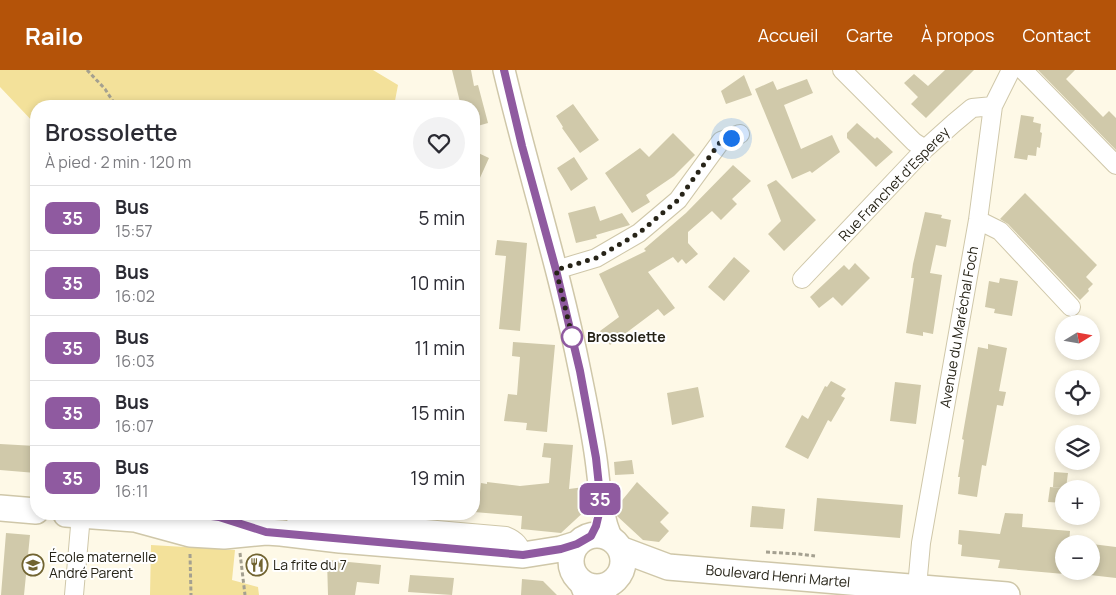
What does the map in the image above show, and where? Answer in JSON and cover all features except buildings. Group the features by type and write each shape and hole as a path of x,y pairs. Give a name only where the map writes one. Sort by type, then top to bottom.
{"main road":[{"path":"0,508 30,510"},
{"path":"139,520 190,534 224,536 266,532 523,555 600,542 623,558 622,567 609,586 600,587 579,583 523,555"},
{"path":"228,520 266,532"},
{"name":"Boulevard Henri Martel","path":"600,542 668,567 1007,595"},
{"path":"579,583 571,563 572,553 600,542"},
{"name":"Boulevard Henri Martel","path":"609,586 631,575 668,567"}],"street":[{"path":"504,70 580,371 596,458 601,505 596,526 600,542"},
{"path":"842,70 914,142 925,149"},
{"name":"Avenue du Maréchal Foch","path":"916,587 921,544 978,220 993,106 1011,70"},
{"path":"1023,70 1116,165"},
{"name":"Rue Franchet d'Esperey","path":"802,279 925,149 972,108 993,106"},
{"path":"556,270 596,258 639,233 678,200 721,141 740,134"},
{"path":"978,220 1000,231 1071,307"},
{"path":"73,520 74,595"}],"path":[{"path":"87,70 105,89 112,100"},
{"path":"190,548 191,595"},
{"path":"239,548 245,595"}],"shaded area":[{"path":"0,70 373,70 398,85 395,100 30,100 30,119 0,87"},
{"path":"151,545 235,550 232,580 258,587 259,595 150,595"}],"bus line":[{"name":"35","path":"228,520 266,532 523,555 561,549 577,544 591,536 596,526 601,505 596,458 580,371 504,70"}],"place":[{"name":"Brossolette","path":"572,337"},
{"name":"École maternelle André Parent","path":"33,565"},
{"name":"La frite du 7","path":"257,565"}],"route":[{"path":"572,337 573,340 556,270 596,258 639,233 678,200 721,141 731,138"}]}
